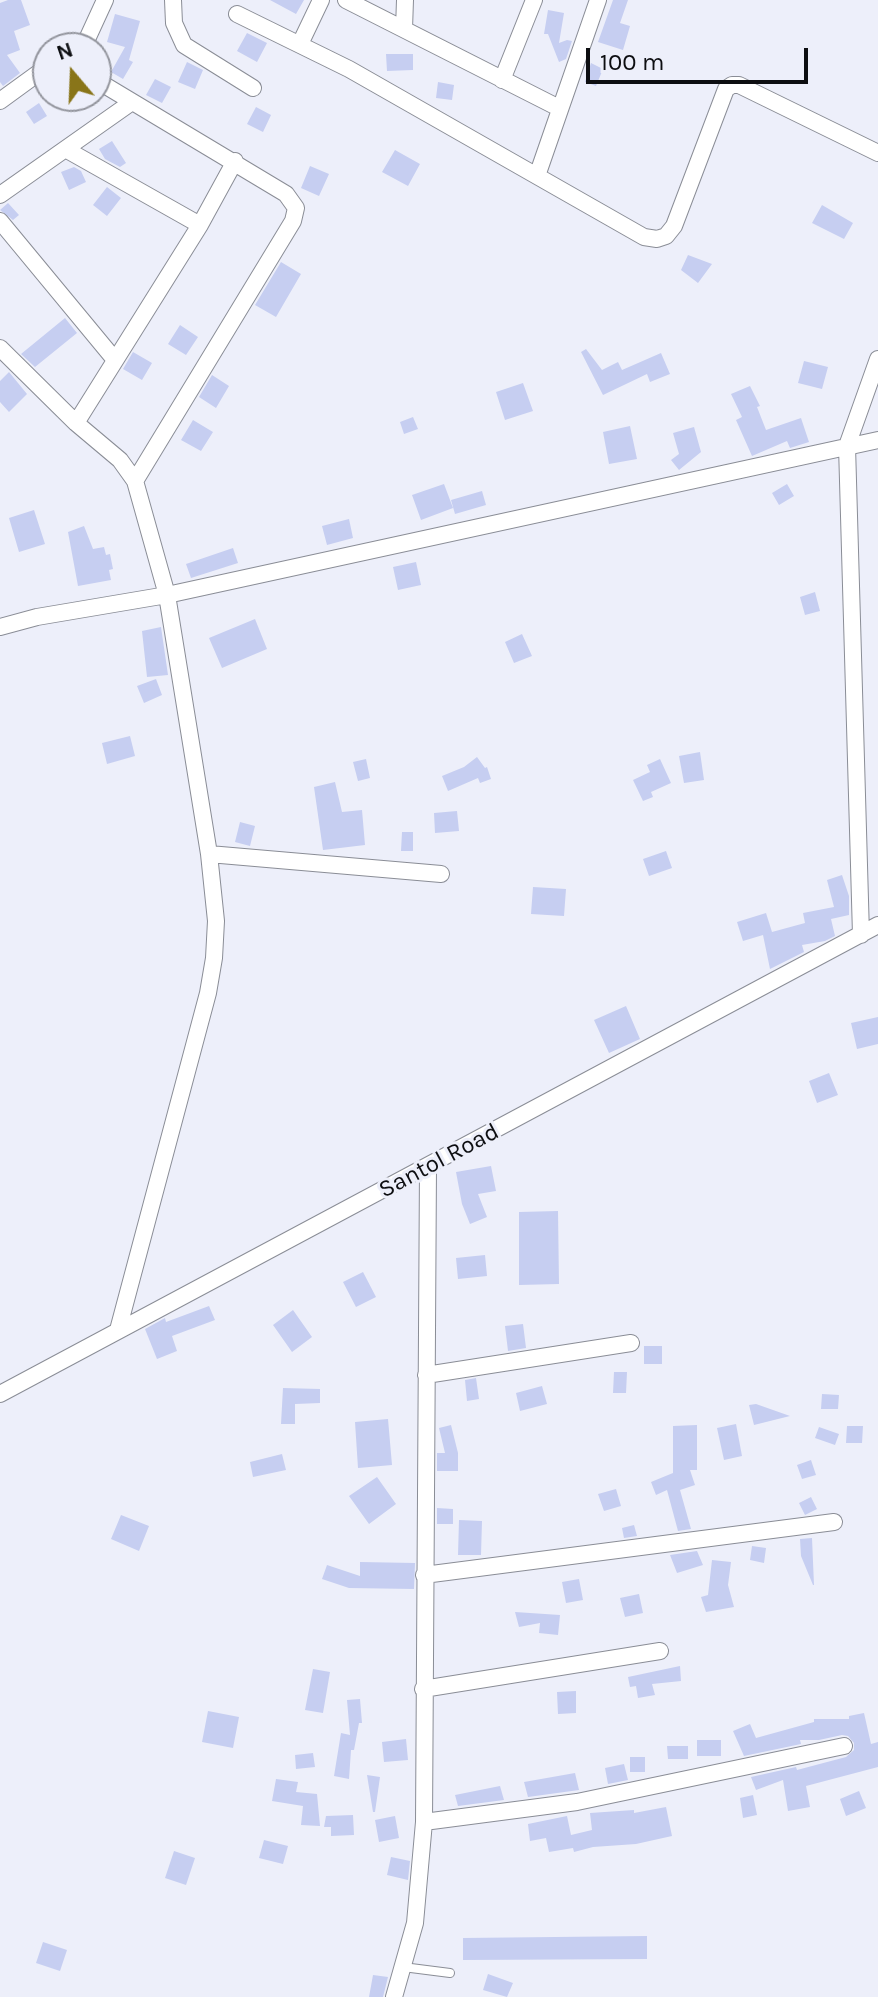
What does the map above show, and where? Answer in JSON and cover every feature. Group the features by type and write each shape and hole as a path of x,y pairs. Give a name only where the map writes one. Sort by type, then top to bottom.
{"street":[{"path":"90,32 105,0"},
{"path":"173,0 174,23 184,45 253,88"},
{"path":"300,44 321,0"},
{"path":"346,0 559,108"},
{"path":"404,29 405,0"},
{"path":"502,80 534,0"},
{"path":"537,176 598,0"},
{"path":"237,14 349,69 644,237 657,239 666,236 674,226 726,89 739,85 878,153"},
{"path":"0,101 32,78"},
{"path":"112,90 235,161 291,198 295,214 135,481"},
{"path":"0,195 132,102"},
{"path":"67,150 200,225"},
{"path":"76,423 200,225 235,161"},
{"path":"0,221 115,360"},
{"path":"0,348 76,423 120,460 135,481 167,595 209,854 216,921 208,993 118,1330"},
{"path":"861,935 847,446 878,359"},
{"path":"0,627 37,617 167,595 878,440"},
{"path":"209,854 441,874"},
{"name":"Santol Road","path":"0,1394 878,925"},
{"path":"394,1997 415,1923 424,1822 428,1167"},
{"path":"426,1375 631,1343"},
{"path":"424,1575 834,1522"},
{"path":"423,1689 660,1651"},
{"path":"424,1822 577,1802 844,1746"}],"lane":[{"path":"403,1967 450,1973"}],"building":[{"path":"21,0 30,25 14,31 20,50 7,55 20,73 3,86 0,82 0,3"},
{"path":"270,0 304,0 296,14"},
{"path":"613,0 628,0 620,23 630,26 623,50 598,42"},
{"path":"548,10 564,13 559,43 572,41 566,59 559,62 548,34 544,34"},
{"path":"115,14 140,21 129,60 133,62 123,79 112,70 125,47 112,43 110,32"},
{"path":"247,33 267,43 257,62 237,51"},
{"path":"386,54 413,54 413,70 387,71"},
{"path":"187,62 203,70 195,89 178,82"},
{"path":"591,63 603,69 596,86 585,82"},
{"path":"155,79 171,87 162,103 146,95"},
{"path":"438,82 454,85 452,100 436,98"},
{"path":"256,107 271,115 263,132 247,124"},
{"path":"32,108 32,112 45,112 47,116 34,124 26,112"},
{"path":"112,141 126,163 120,167 105,159 99,149"},
{"path":"395,150 420,164 408,186 382,172"},
{"path":"310,166 329,174 319,196 301,188"},
{"path":"74,167 81,171 86,182 69,190 61,172"},
{"path":"107,187 121,198 107,216 93,205"},
{"path":"8,203 19,215 13,220 0,210"},
{"path":"822,205 853,223 844,239 812,223"},
{"path":"688,255 712,264 698,283 681,270"},
{"path":"281,262 301,274 276,317 255,305"},
{"path":"65,318 77,333 35,367 21,354"},
{"path":"180,325 198,337 186,355 168,344"},
{"path":"586,349 602,370 618,362 622,370 661,353 670,374 650,382 647,374 603,395 581,352"},
{"path":"133,352 152,363 142,380 123,369"},
{"path":"804,361 828,367 822,389 798,383"},
{"path":"9,372 27,394 9,412 0,402 0,381"},
{"path":"212,375 229,386 216,408 199,397"},
{"path":"523,383 533,411 505,420 496,392"},
{"path":"750,386 760,406 757,407 766,430 801,418 809,442 790,448 787,441 752,456 736,420 742,417 731,394"},
{"path":"413,417 418,429 404,434 400,422"},
{"path":"193,420 213,432 201,451 181,440"},
{"path":"630,426 637,459 609,464 603,432"},
{"path":"694,427 701,452 679,470 671,460 679,454 673,433"},
{"path":"444,484 453,508 421,520 412,495"},
{"path":"787,484 794,496 779,505 772,493"},
{"path":"482,491 486,505 455,514 451,500"},
{"path":"34,510 45,544 19,552 9,518"},
{"path":"349,519 353,538 327,545 322,526"},
{"path":"84,526 93,549 104,547 106,555 110,554 113,569 109,570 111,580 78,586 68,532"},
{"path":"233,548 238,563 191,578 186,564"},
{"path":"416,562 421,585 398,590 393,567"},
{"path":"815,592 820,611 805,615 800,597"},
{"path":"255,619 267,649 222,668 209,638"},
{"path":"161,627 168,675 147,677 142,631"},
{"path":"522,634 532,656 514,663 505,642"},
{"path":"156,679 162,695 144,703 137,686"},
{"path":"130,736 135,756 107,764 102,743"},
{"path":"700,752 704,780 684,783 679,756"},
{"path":"477,757 487,767 491,779 480,783 478,778 448,791 442,776 464,767"},
{"path":"366,759 370,778 358,781 353,762"},
{"path":"660,759 671,783 651,792 653,797 643,801 633,780 650,772 647,765"},
{"path":"335,782 342,812 362,810 365,845 323,850 314,787"},
{"path":"457,811 459,831 435,833 434,813"},
{"path":"240,822 255,826 250,846 235,842"},
{"path":"402,832 413,832 413,851 401,851"},
{"path":"666,851 672,868 649,876 643,859"},
{"path":"842,875 849,896 849,915 831,919 835,936 802,945 804,952 770,969 763,935 743,941 737,922 766,913 772,932 805,923 803,913 834,907 827,880"},
{"path":"533,887 566,889 564,916 531,914"},
{"path":"626,1006 640,1039 609,1053 594,1020"},
{"path":"878,1017 878,1044 857,1049 851,1023"},
{"path":"829,1073 838,1095 817,1103 809,1081"},
{"path":"491,1166 496,1191 478,1194 487,1217 470,1224 462,1204 456,1172"},
{"path":"558,1211 559,1284 519,1285 519,1212"},
{"path":"485,1255 487,1276 458,1279 456,1258"},
{"path":"363,1272 376,1297 356,1307 343,1282"},
{"path":"209,1306 215,1320 172,1336 177,1351 157,1359 145,1329 165,1318 166,1322"},
{"path":"293,1310 312,1337 292,1352 273,1325"},
{"path":"523,1324 526,1348 508,1351 505,1326"},
{"path":"644,1346 662,1346 662,1364 644,1364"},
{"path":"614,1372 627,1372 626,1393 613,1393"},
{"path":"476,1378 479,1399 467,1401 465,1380"},
{"path":"542,1386 547,1404 520,1411 516,1393"},
{"path":"283,1388 320,1389 320,1403 295,1404 295,1424 281,1424"},
{"path":"822,1394 839,1395 838,1409 821,1409"},
{"path":"756,1404 790,1416 754,1425 749,1405"},
{"path":"388,1419 392,1465 358,1468 355,1422"},
{"path":"736,1424 742,1456 724,1460 717,1428"},
{"path":"451,1425 458,1453 458,1471 437,1471 437,1453 445,1453 439,1428"},
{"path":"697,1425 697,1470 690,1470 695,1485 680,1490 691,1529 678,1531 667,1490 656,1495 651,1482 673,1473 673,1426"},
{"path":"847,1426 863,1426 862,1443 846,1443"},
{"path":"819,1427 839,1434 835,1445 815,1438"},
{"path":"282,1454 286,1470 253,1477 250,1462"},
{"path":"811,1460 816,1475 802,1479 797,1465"},
{"path":"377,1477 396,1504 369,1524 349,1496"},
{"path":"616,1489 621,1506 604,1511 598,1494"},
{"path":"811,1497 817,1509 805,1515 799,1503"},
{"path":"437,1508 453,1509 453,1524 437,1524"},
{"path":"121,1515 149,1526 139,1551 111,1539"},
{"path":"459,1520 482,1521 481,1555 458,1555"},
{"path":"634,1525 637,1536 624,1538 622,1528"},
{"path":"812,1538 814,1585 801,1556 800,1539"},
{"path":"752,1546 766,1548 764,1563 750,1560"},
{"path":"697,1551 703,1565 677,1573 670,1555"},
{"path":"712,1560 731,1562 728,1585 734,1607 706,1612 701,1597 708,1595"},
{"path":"360,1562 415,1563 414,1589 349,1588 322,1579 327,1565 360,1576"},
{"path":"579,1579 583,1600 566,1603 562,1582"},
{"path":"639,1594 643,1613 625,1617 620,1598"},
{"path":"515,1612 560,1615 558,1635 539,1633 540,1623 519,1627"},
{"path":"680,1666 681,1681 652,1684 655,1695 638,1698 636,1686 630,1687 628,1677"},
{"path":"313,1669 330,1672 323,1713 305,1710"},
{"path":"576,1691 576,1713 558,1714 557,1692"},
{"path":"360,1699 362,1723 359,1723 354,1750 351,1750 349,1779 334,1776 341,1733 350,1735 347,1700"},
{"path":"208,1711 239,1717 233,1748 202,1742"},
{"path":"864,1713 871,1744 878,1742 878,1767 806,1786 810,1807 788,1811 783,1780 756,1790 751,1777 796,1767 797,1770 846,1757 854,1750 854,1743 848,1736 842,1735 800,1740 801,1744 744,1756 733,1731 750,1724 756,1738 814,1722 814,1719 849,1719 849,1716"},
{"path":"406,1739 408,1760 384,1762 382,1742"},
{"path":"697,1740 721,1740 721,1756 697,1756"},
{"path":"667,1746 688,1746 688,1759 668,1759"},
{"path":"313,1753 315,1767 296,1769 295,1755"},
{"path":"630,1757 645,1757 645,1772 630,1772"},
{"path":"624,1764 628,1780 608,1784 605,1768"},
{"path":"575,1773 579,1790 528,1797 524,1782"},
{"path":"367,1775 380,1777 375,1812 373,1812"},
{"path":"276,1779 298,1782 296,1792 317,1794 320,1826 301,1825 303,1806 272,1801"},
{"path":"500,1786 504,1800 458,1806 455,1795"},
{"path":"859,1791 866,1808 846,1816 840,1799"},
{"path":"753,1795 757,1815 743,1818 740,1798"},
{"path":"666,1807 672,1836 574,1852 573,1848 549,1852 546,1838 530,1841 528,1824 567,1816 571,1835 592,1830 590,1813 634,1810 634,1813"},
{"path":"353,1815 354,1835 331,1836 331,1827 324,1827 326,1816"},
{"path":"395,1816 399,1838 379,1842 375,1820"},
{"path":"264,1840 288,1846 283,1864 259,1858"},
{"path":"174,1851 195,1858 186,1885 165,1878"},
{"path":"391,1857 410,1861 408,1880 387,1875"},
{"path":"647,1936 647,1959 463,1960 463,1938"},
{"path":"43,1942 67,1950 60,1971 36,1963"},
{"path":"488,1974 513,1983 507,1997 483,1990"},
{"path":"373,1975 388,1977 383,1997 369,1997"}]}
